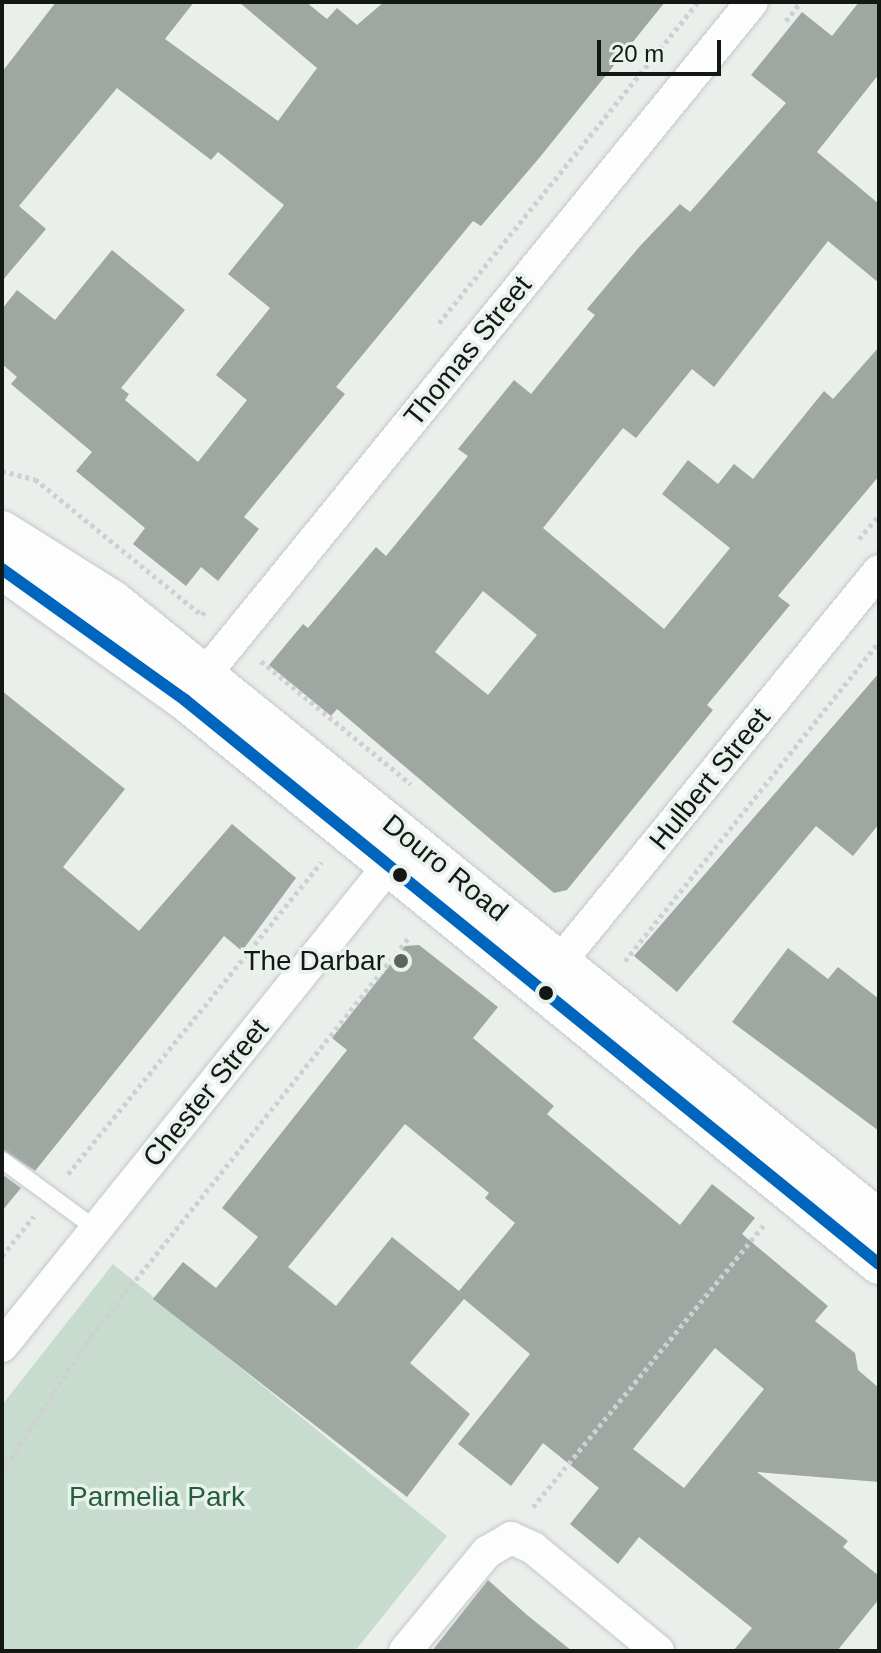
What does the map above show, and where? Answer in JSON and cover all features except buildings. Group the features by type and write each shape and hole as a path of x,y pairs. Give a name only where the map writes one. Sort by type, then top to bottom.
{"street":[{"name":"Thomas Street","path":"195,687 752,2"},
{"name":"Douro Road","path":"2,531 56,559 195,687 551,974 879,1220"},
{"name":"Douro Road","path":"3,571 195,687"},
{"name":"Hulbert Street","path":"551,974 879,571"},
{"name":"Chester Street","path":"2,1346 400,852"},
{"name":"Douro Road","path":"551,974 879,1264"},
{"path":"405,1651 487,1552 511,1538 533,1548 658,1651"}],"lane":[{"path":"2,1160 96,1229"}],"path":[{"path":"2,471 35,479 202,615"},
{"path":"622,959 879,642"},
{"path":"2,1256 324,859"},
{"path":"2,1472 91,1336 415,933"},
{"path":"511,1538 760,1226 774,1224"}],"green space":[{"name":"Parmelia Park","path":"113,1264 447,1536 355,1651 2,1651 2,1405"}],"transit line":[{"path":"2,569 185,700 879,1264"}],"place":[{"name":"The Darbar","path":"401,961"}]}
